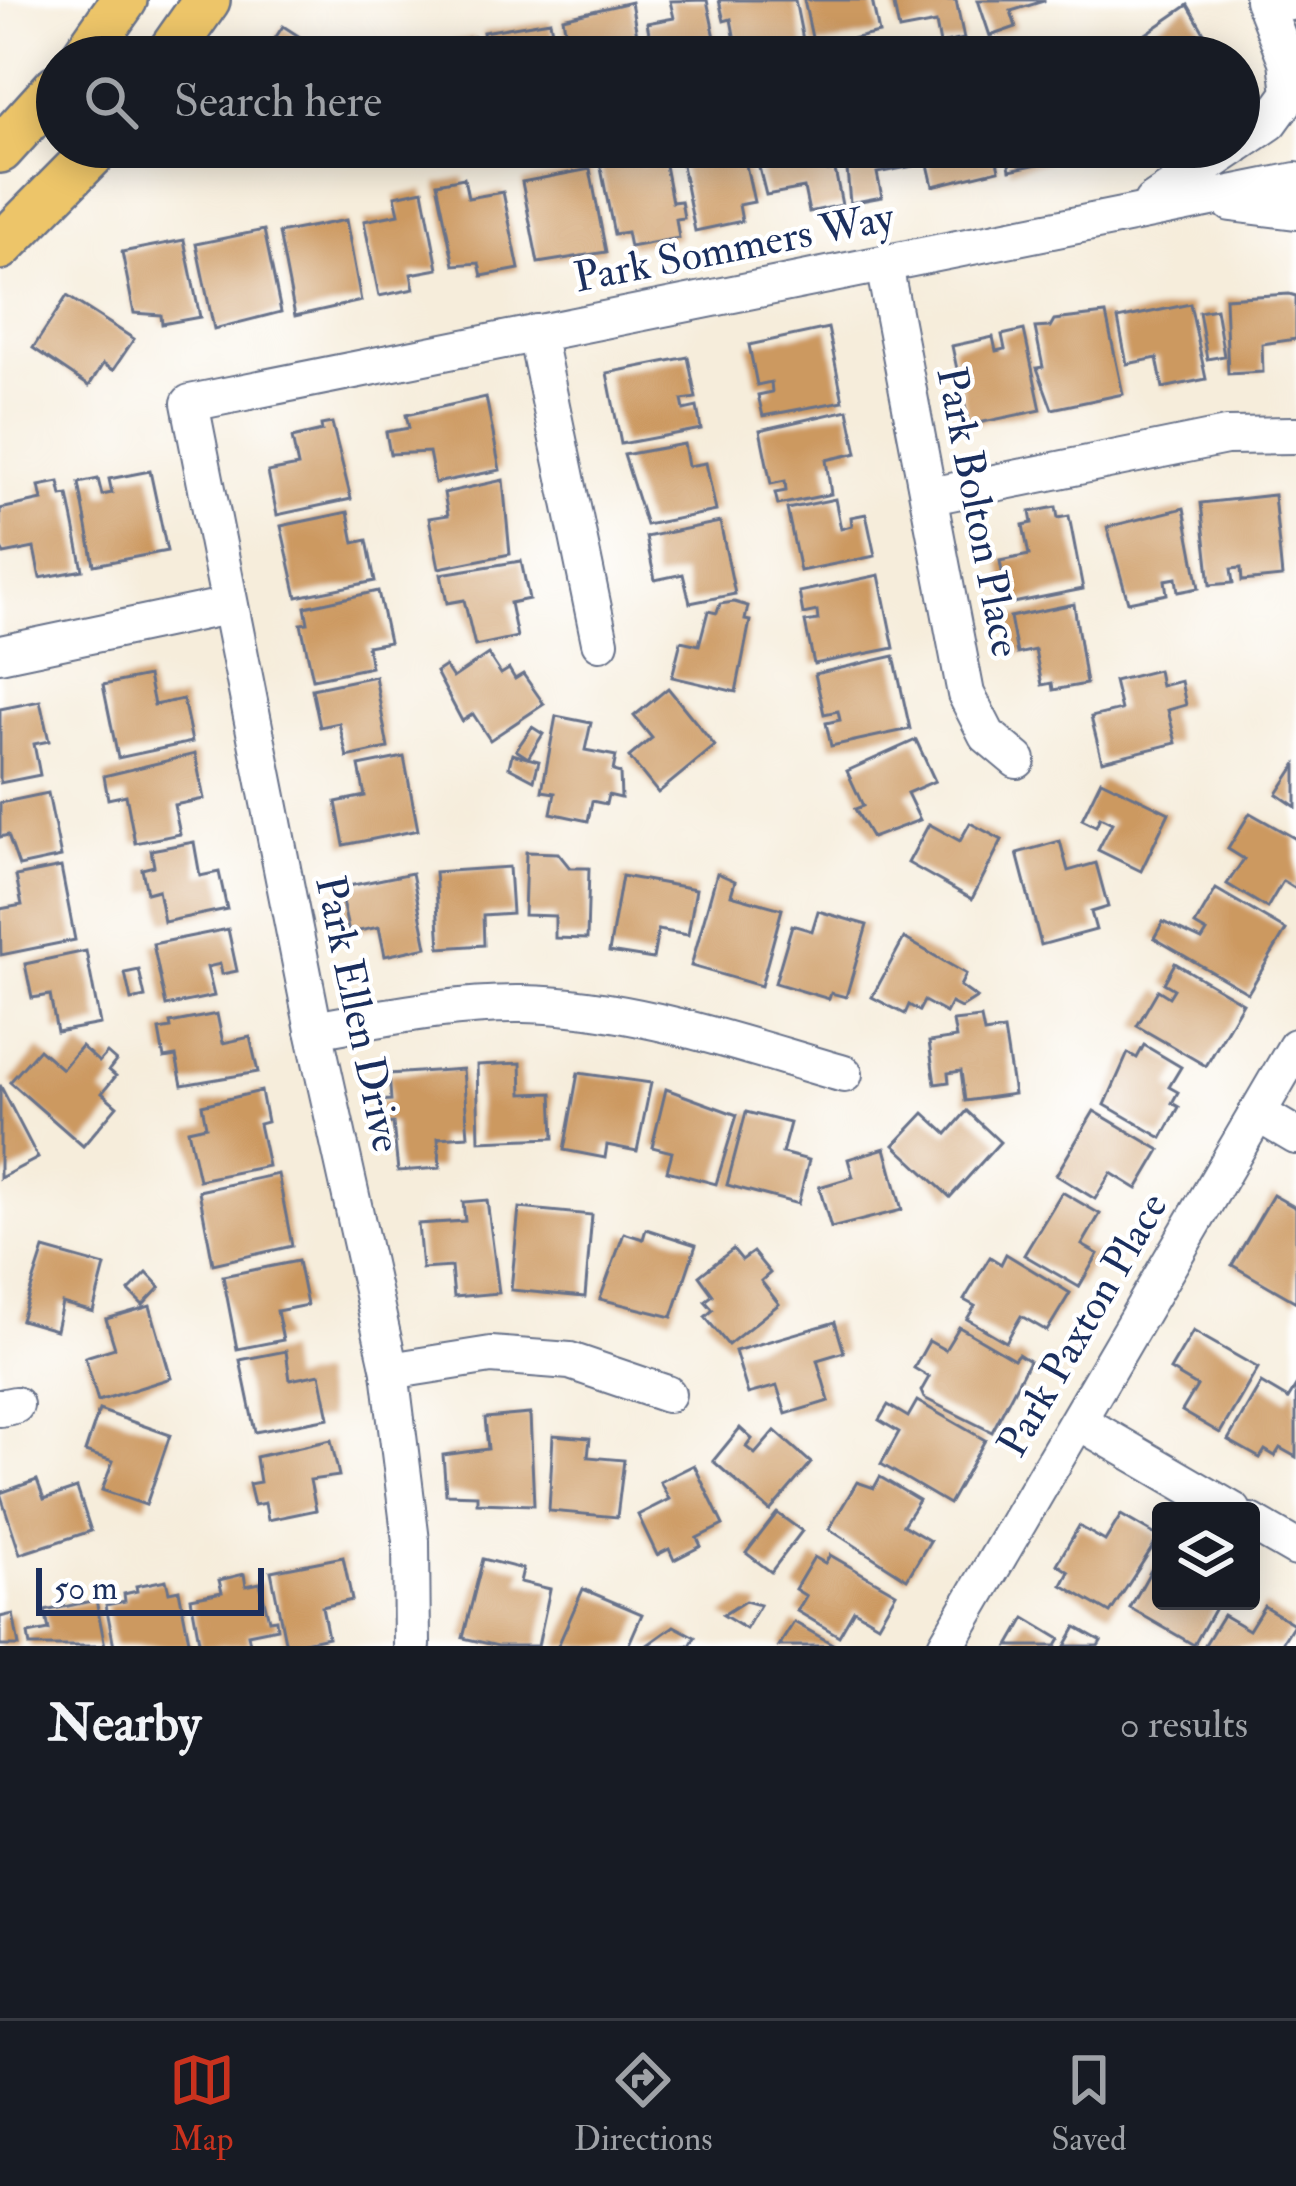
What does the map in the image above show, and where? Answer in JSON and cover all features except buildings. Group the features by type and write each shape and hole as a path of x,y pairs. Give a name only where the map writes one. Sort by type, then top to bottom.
{"main road":[{"path":"99,36 124,0"},
{"path":"182,36 208,0"},
{"path":"0,150 36,110"},
{"path":"0,247 78,168"}],"street":[{"path":"1260,129 1291,93 1287,62 1262,0"},
{"path":"1137,212 1202,168"},
{"name":"Park Sommers Way","path":"190,404 1296,181"},
{"path":"1210,198 1264,211 1296,211"},
{"name":"Park Bolton Place","path":"884,265 967,694 987,735 1016,760"},
{"path":"536,333 600,642"},
{"name":"Park Ellen Drive","path":"190,404 314,1030 390,1371 411,1541 412,1646"},
{"path":"931,496 1226,436 1296,435"},
{"path":"0,654 228,606"},
{"path":"314,1030 452,1008 523,1004 597,1010 664,1022 844,1074"},
{"name":"Park Paxton Place","path":"946,1646 1296,1047"},
{"path":"1257,1113 1296,1136"},
{"path":"390,1371 491,1354 570,1361 668,1394"},
{"path":"1080,1422 1218,1502"},
{"path":"1260,1527 1296,1548"}]}
